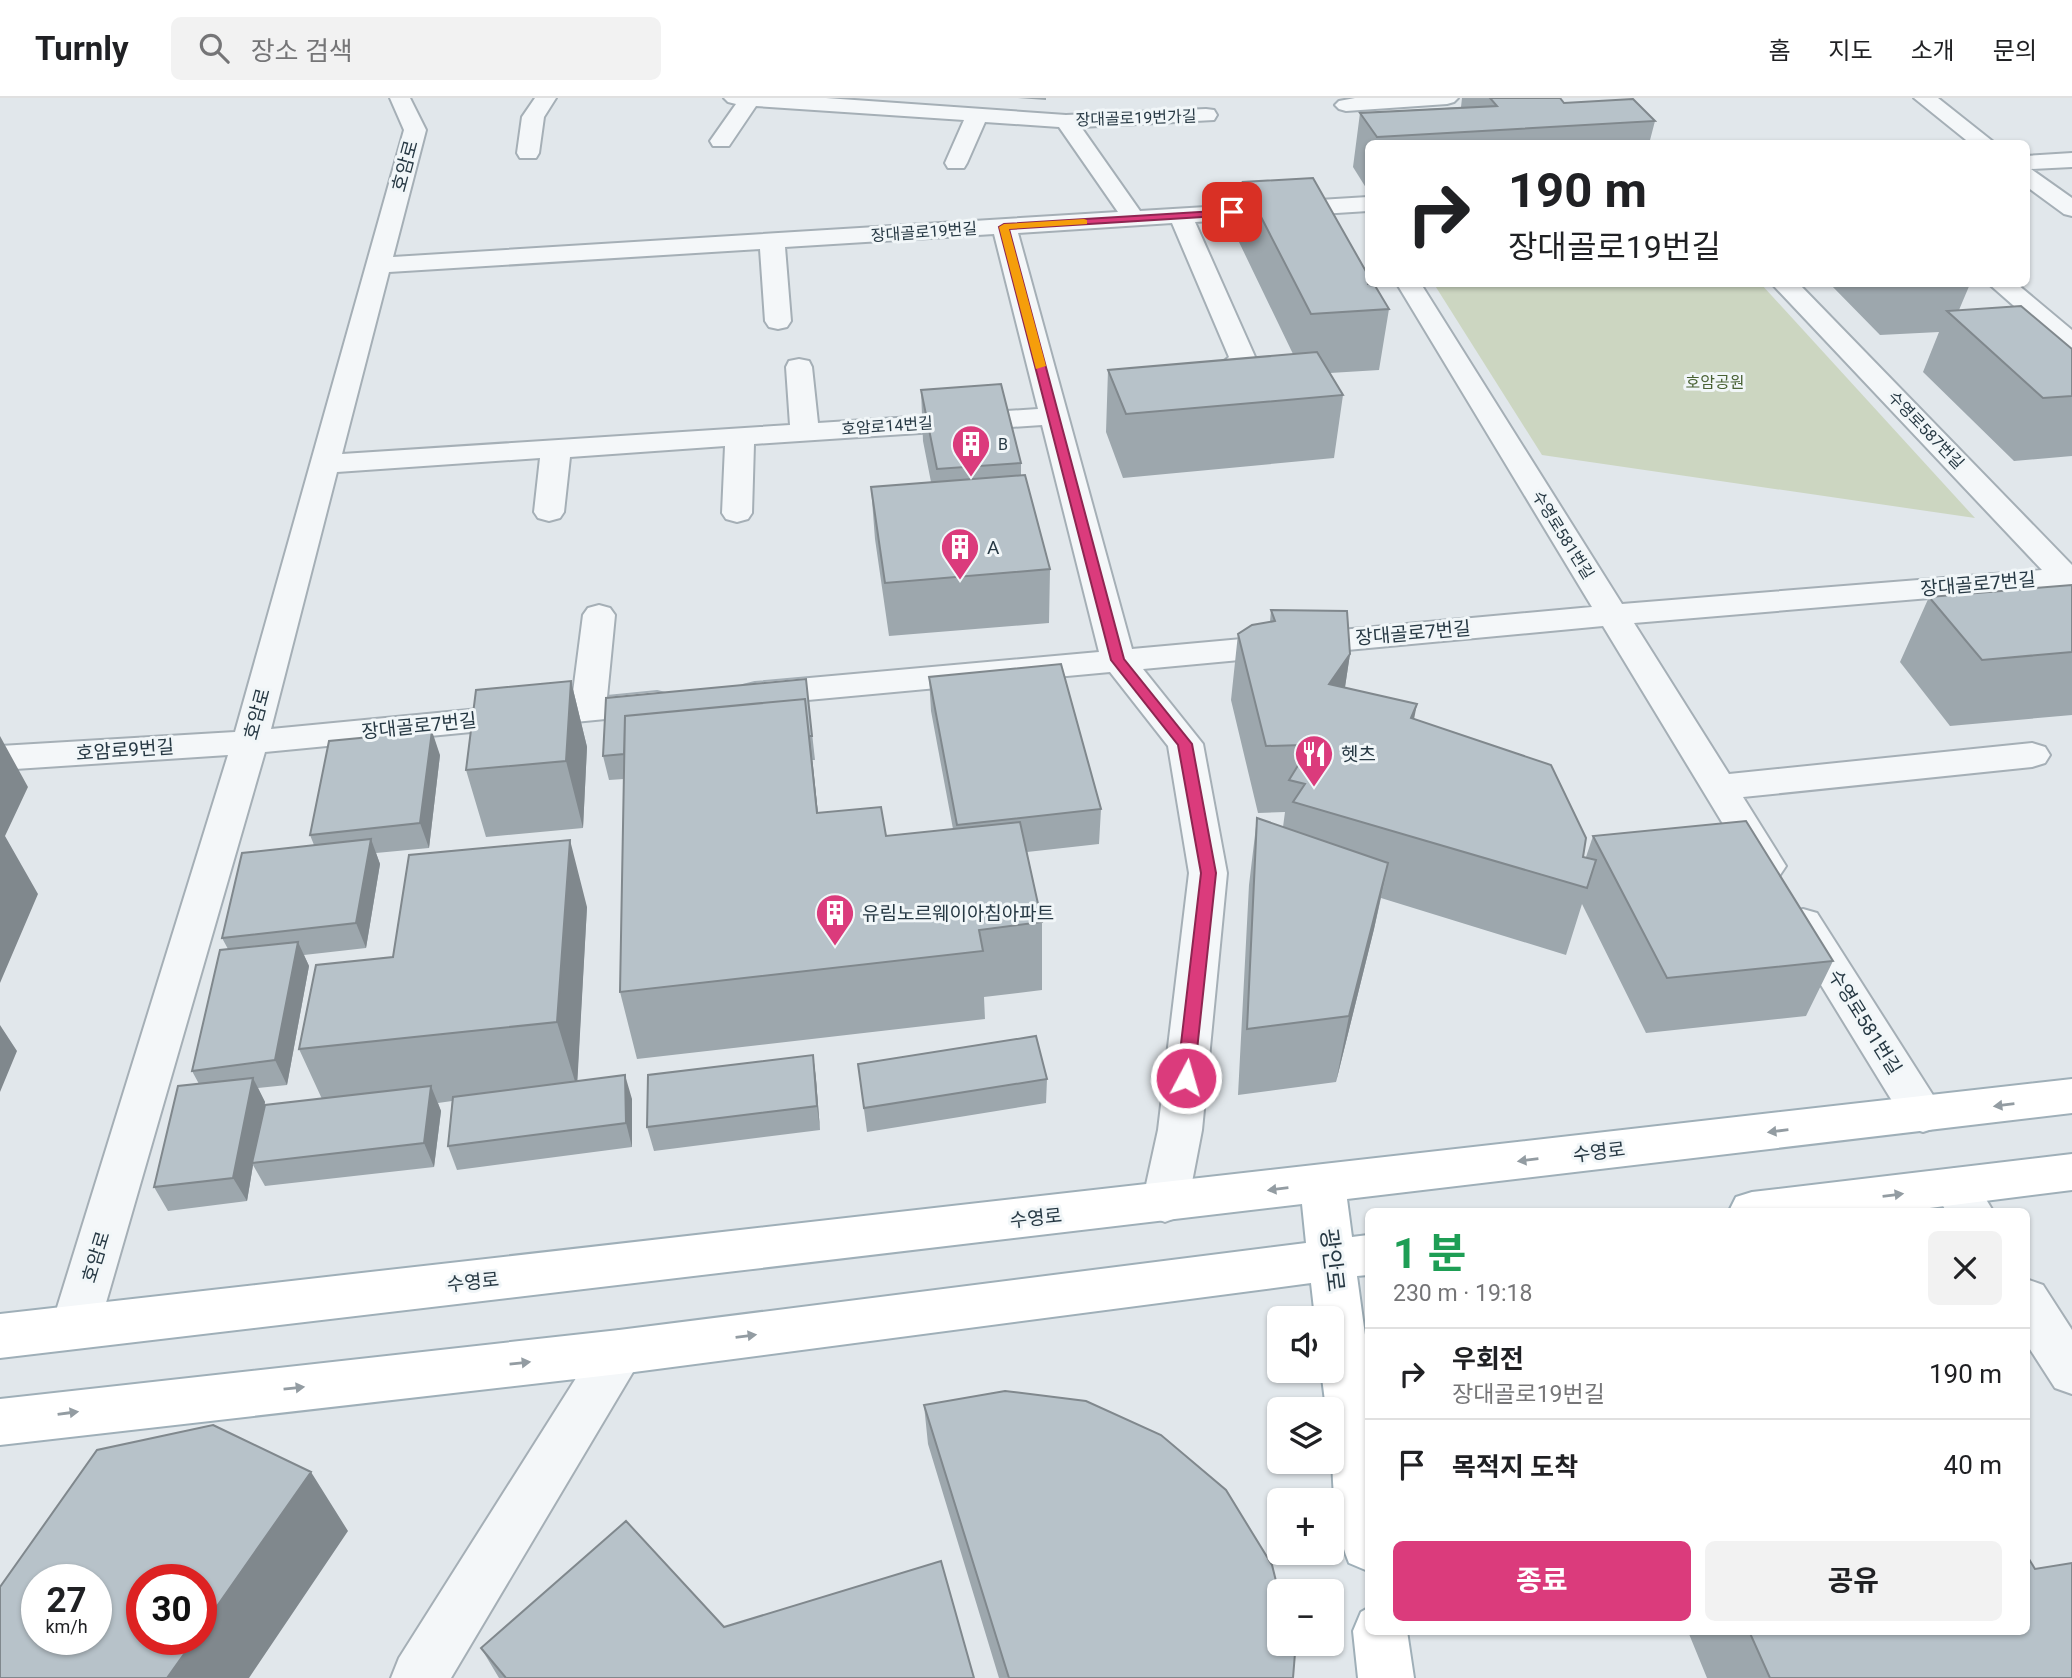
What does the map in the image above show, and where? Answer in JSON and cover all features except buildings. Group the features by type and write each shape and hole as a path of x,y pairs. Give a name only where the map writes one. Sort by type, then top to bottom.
{"main road":[{"name":"수영로","path":"0,1336 2072,1096"},
{"path":"1805,1208 1963,1199 2072,1172"},
{"name":"광안로","path":"1322,1184 1350,1258 1365,1497"},
{"path":"0,1423 74,1412 619,1352 1350,1258"},
{"path":"1381,1635 1386,1678"}],"street":[{"name":"호암로","path":"75,1327 250,742 415,130 400,98"},
{"path":"528,153 533,117 546,98"},
{"name":"장대골로19번가길","path":"1066,121 1077,98"},
{"path":"1346,105 1447,98"},
{"path":"1925,98 1980,140"},
{"path":"721,141 742,99 1066,121"},
{"path":"956,163 977,115"},
{"name":"장대골로19번가길","path":"1066,121 1206,115"},
{"name":"장대골로19번가길","path":"1066,121 1134,219"},
{"path":"2030,163 2072,160"},
{"path":"2030,178 2072,209"},
{"name":"장대골로19번길","path":"378,265 1181,216 1365,209"},
{"path":"1176,390 1213,386 1243,359 1181,216"},
{"path":"1004,227 1118,660 1185,744 1209,873 1180,1130 1165,1203"},
{"path":"772,241 778,321"},
{"name":"수영로581번길","path":"1411,287 1717,786 1923,1115"},
{"name":"수영로587번길","path":"1788,287 2069,577"},
{"path":"2006,287 2072,343"},
{"path":"799,367 805,432"},
{"name":"호암로14번길","path":"325,464 1053,416"},
{"path":"737,513 740,436"},
{"path":"549,512 556,448"},
{"name":"장대골로7번길","path":"724,697 1612,615 2069,577"},
{"path":"588,709 599,615"},
{"name":"장대골로7번길","path":"250,742 683,700"},
{"name":"호암로9번길","path":"0,758 250,742"},
{"path":"1717,786 2032,755"},
{"path":"2030,1306 2072,1372"},
{"path":"419,1678 619,1352"}],"green space":[{"name":"호암공원","path":"1436,287 1764,287 1975,518 1542,455"}],"slow traffic":[{"path":"1040,366 1004,227 1084,222"}],"place":[{"name":"B","path":"971,478"},
{"name":"A","path":"960,581"},
{"name":"헷츠","path":"1314,788"},
{"name":"유림노르웨이아침아파트","path":"835,947"}],"route":[{"path":"1186,1078 1209,873 1185,744 1118,660 1004,227 1232,212"}]}
